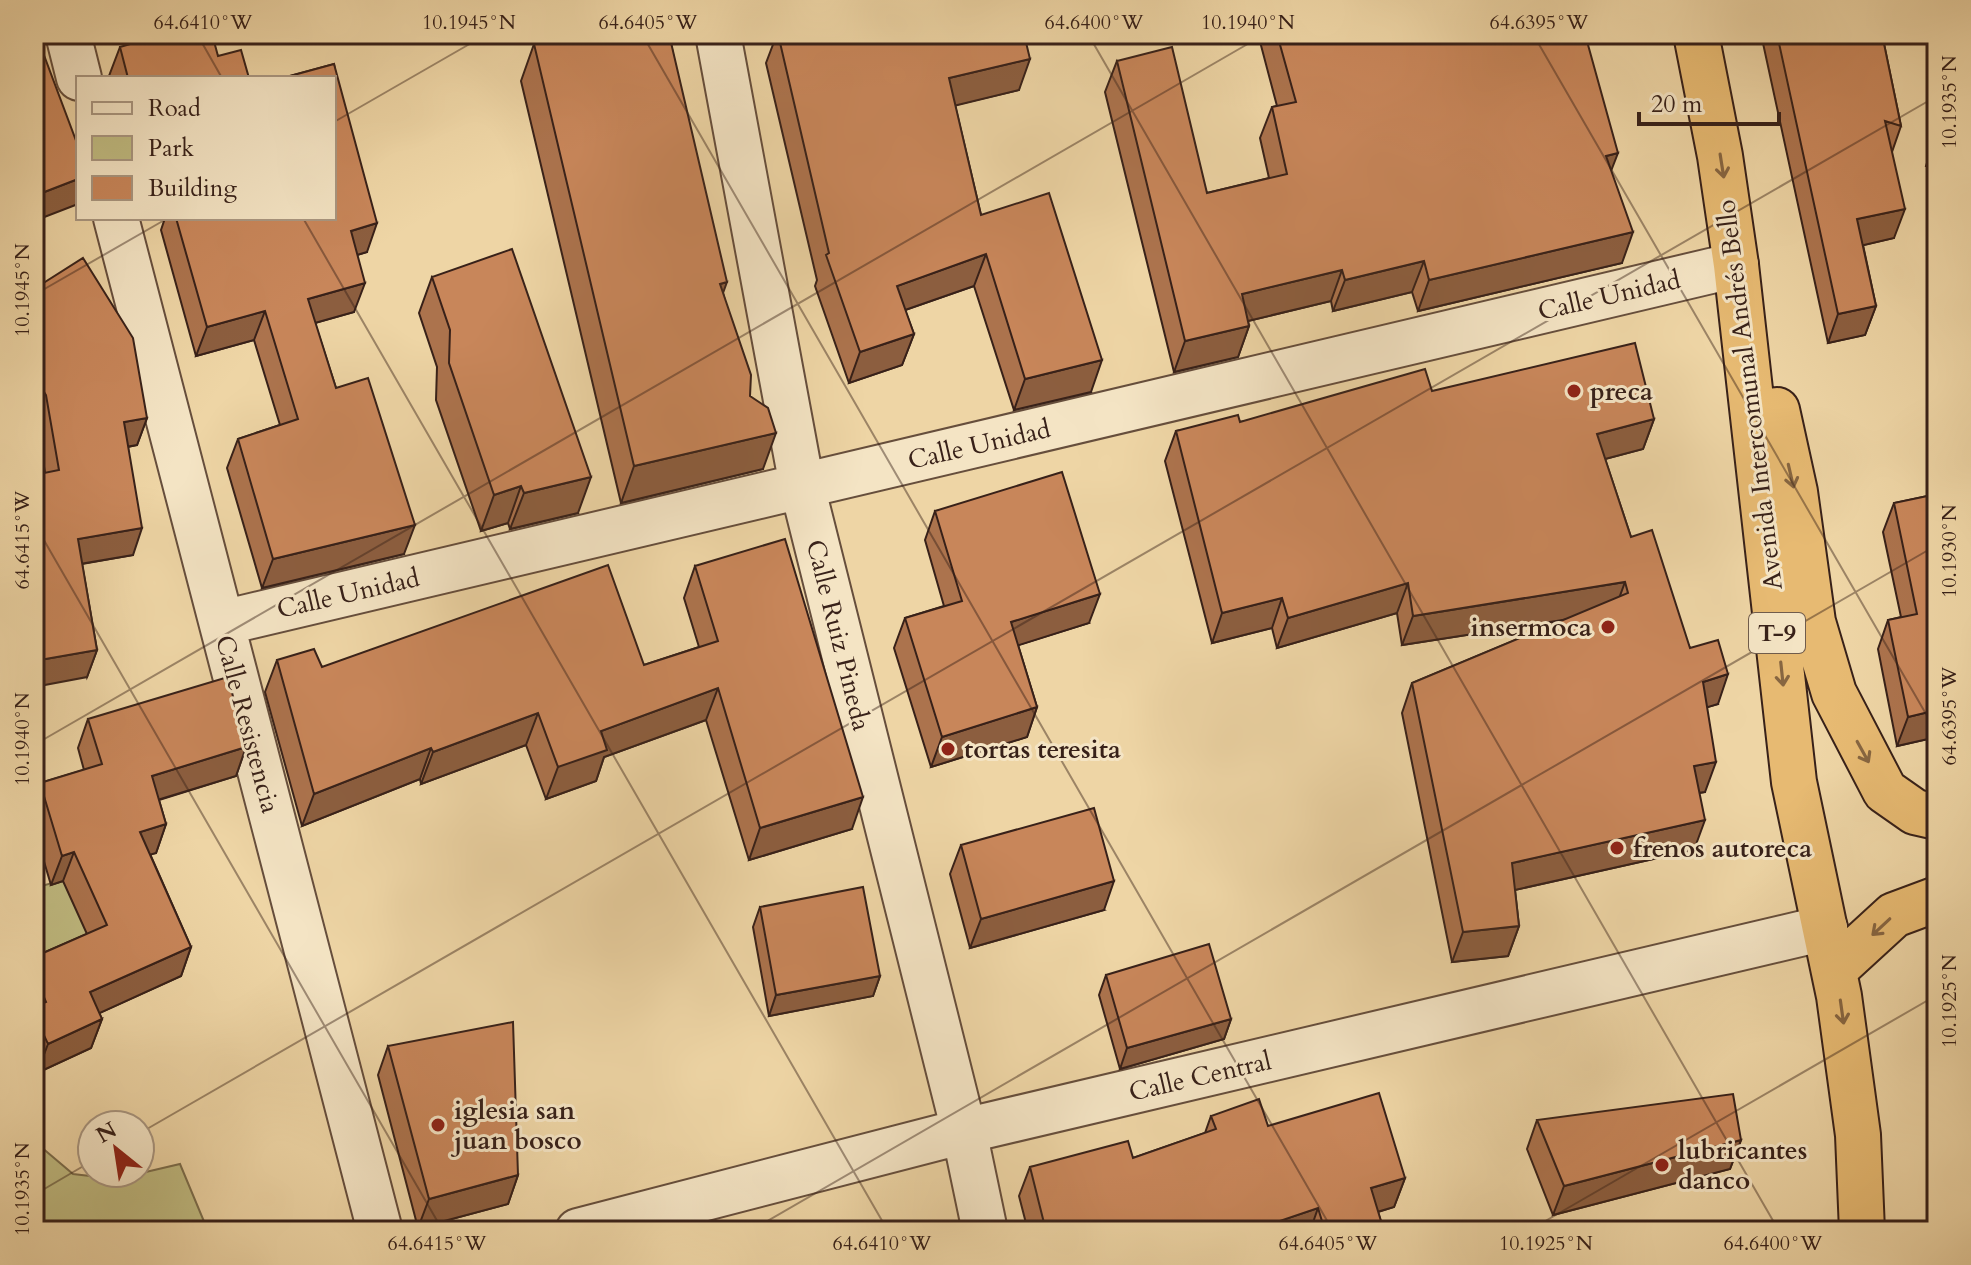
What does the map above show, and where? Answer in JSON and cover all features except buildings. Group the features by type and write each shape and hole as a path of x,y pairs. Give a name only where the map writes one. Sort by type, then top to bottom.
{"highway":[{"name":"Avenida Intercomunal Andrés Bello","path":"1696,34 1720,156 1736,265 1794,782 1830,949 1858,1135 1862,1231"},
{"name":"T-9","path":"1736,265 1766,359 1795,492 1813,622 1834,693 1885,791 1915,812 1937,817"},
{"path":"1830,949 1894,915 1937,899"}],"street":[{"path":"68,34 78,76"},
{"name":"Calle Ruiz Pineda","path":"718,34 802,486 964,1131 985,1231"},
{"name":"Calle Resistencia","path":"117,220 380,1231"},
{"name":"Calle Unidad","path":"222,623 1736,265"},
{"name":"Calle Central","path":"578,1231 964,1131 1830,949"}],"green space":[{"path":"63,880 126,929 34,963 34,888"},
{"path":"34,1141 76,1174 76,1189 156,1189 156,1170 180,1164 208,1231 34,1231"}],"place":[{"name":"preca","path":"1574,391"},
{"name":"insermoca","path":"1608,627"},
{"name":"tortas teresita","path":"948,749"},
{"name":"frenos autoreca","path":"1617,848"},
{"name":"iglesia san juan bosco","path":"438,1125"},
{"name":"lubricantes danco","path":"1662,1165"}]}
